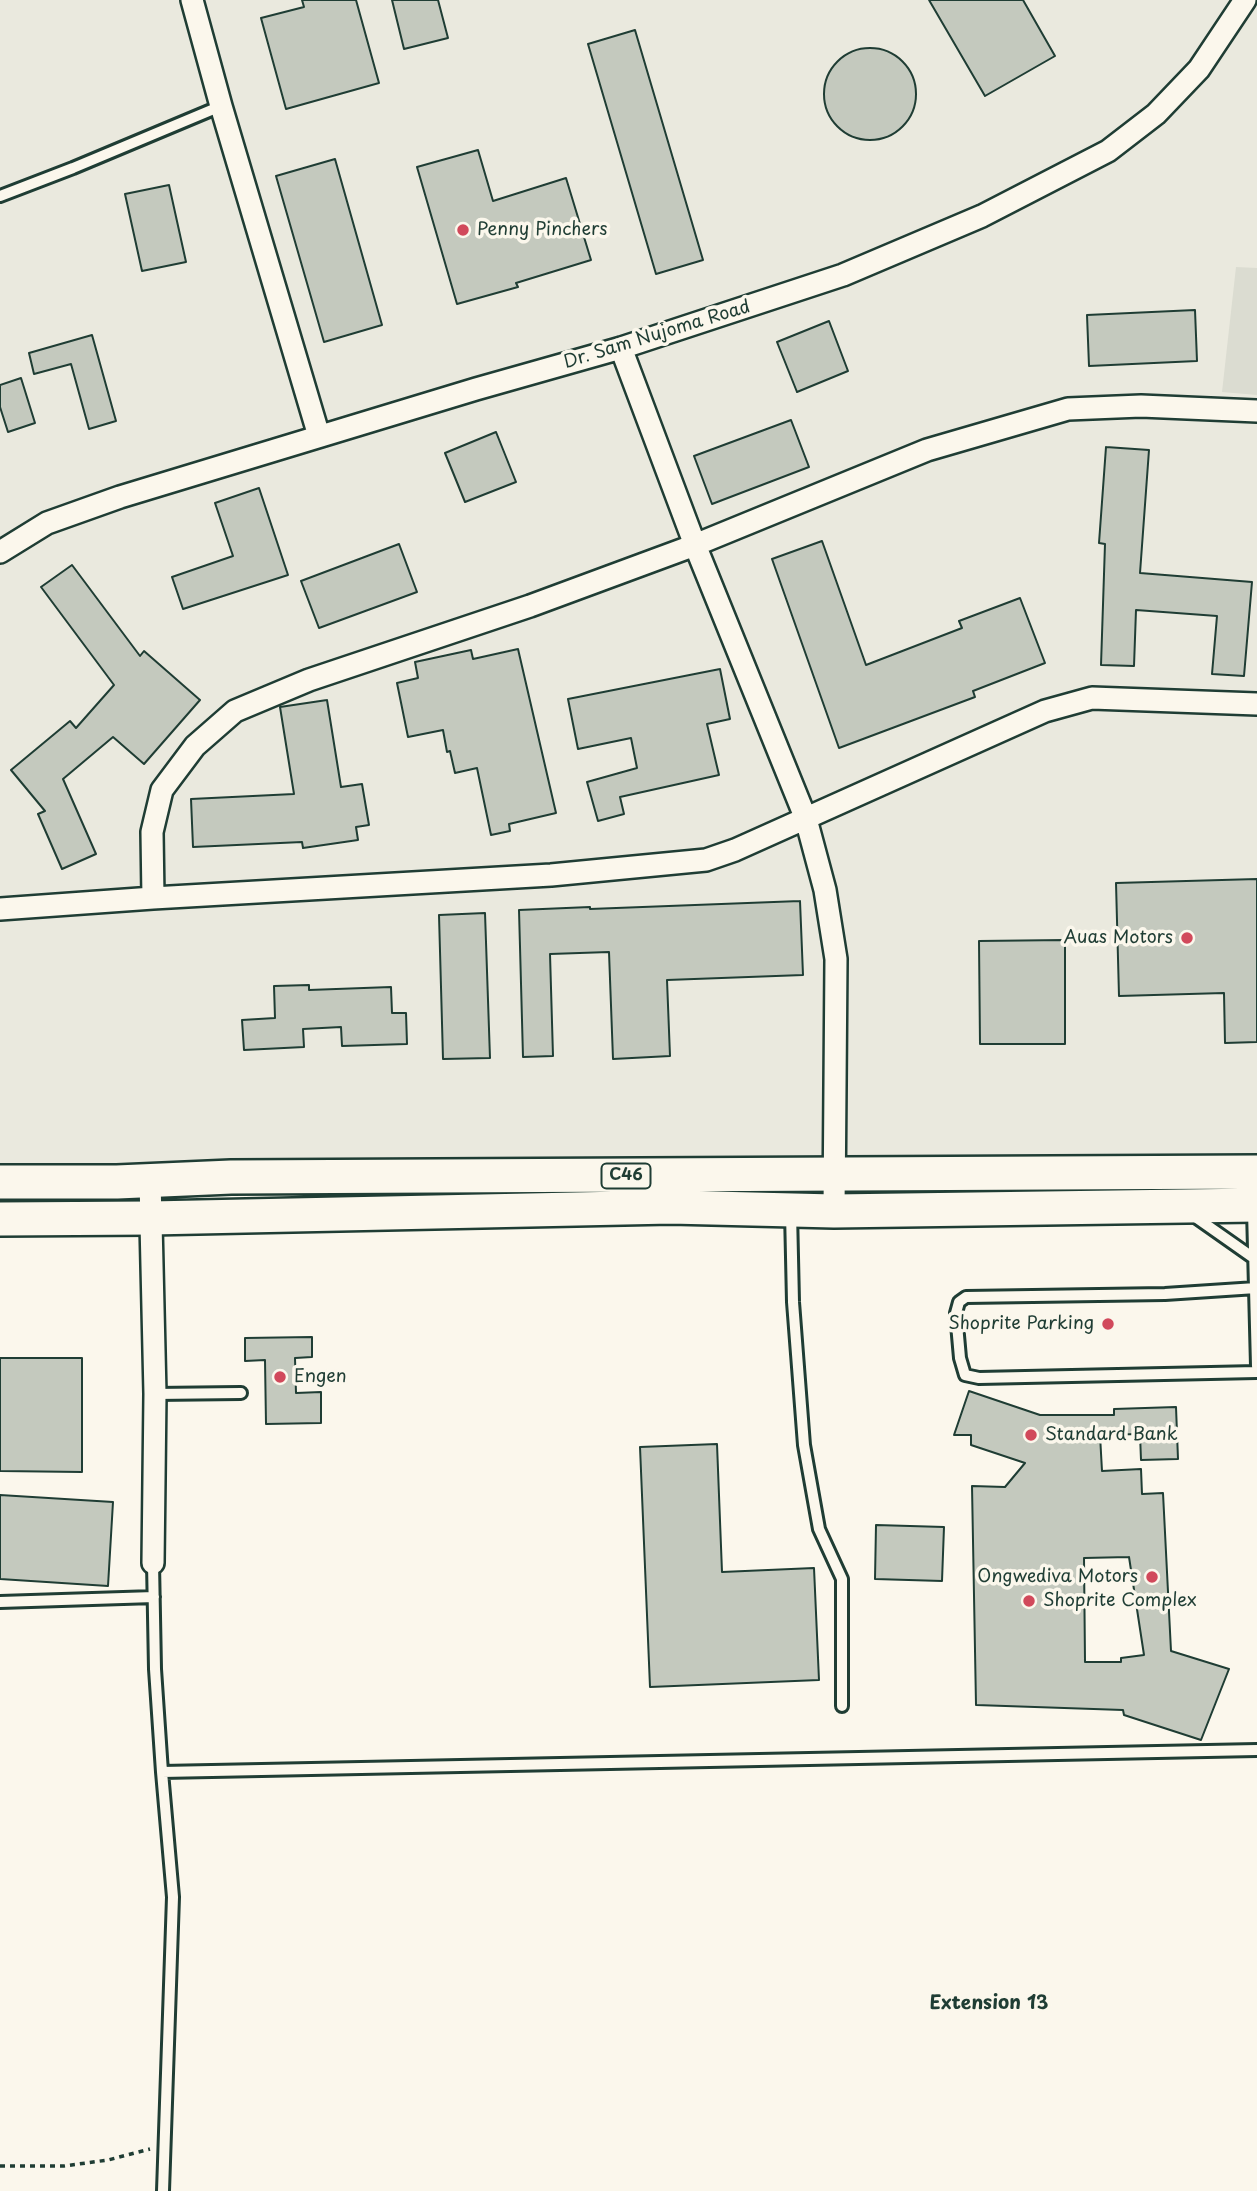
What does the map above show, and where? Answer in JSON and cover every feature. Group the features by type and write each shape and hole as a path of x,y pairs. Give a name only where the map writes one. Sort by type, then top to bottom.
{"main road":[{"name":"C46","path":"0,1182 244,1177 834,1173 1254,1189"},
{"name":"C46","path":"0,1219 671,1207 834,1211 1181,1206 1254,1189"}],"street":[{"path":"192,0 319,436"},
{"name":"Dr. Sam Nujoma Road","path":"0,552 47,523 120,497 621,348 843,275 982,216 1108,151 1156,114 1199,69 1247,11"},
{"path":"621,348 695,545 806,819 825,890 836,959 834,1211"},
{"path":"153,898 152,832 162,789 195,746 235,711 309,680 530,606 695,545 927,450 1068,409 1141,406 1257,411"},
{"path":"0,909 551,875 706,860 806,819 1045,711 1092,698 1257,704"},
{"path":"150,1180 155,1394 153,1563"}],"lane":[{"path":"0,196 221,106"},
{"path":"1254,1189 1257,1366"},
{"path":"1181,1206 1256,1258"},
{"path":"790,1210 793,1302 804,1446 819,1529 842,1579 842,1706"},
{"path":"1256,1288 1165,1294 966,1297 959,1303 956,1313 960,1358 965,1374 979,1378 1257,1372"},
{"path":"155,1394 241,1393"},
{"path":"153,1563 155,1669 173,1897 163,2191"},
{"path":"0,1602 153,1597"},
{"path":"162,1772 1257,1750"}],"path":[{"path":"0,2166 64,2166 130,2155 166,2143"}],"shaded area":[{"path":"0,0 1257,0 1257,1172 0,1180"},
{"path":"1236,267 1257,268 1257,395 1222,392"}],"building":[{"path":"302,0 356,0 379,83 286,109 261,18 304,7"},
{"path":"392,0 438,0 448,38 404,49"},
{"path":"929,0 1023,0 1055,56 985,96"},
{"path":"635,30 703,260 656,274 588,44"},
{"path":"861,48 879,48 896,55 909,68 916,85 916,103 909,120 896,133 879,140 861,140 844,133 831,120 824,103 824,85 831,68 844,55"},
{"path":"478,150 493,201 566,178 591,260 516,283 518,287 457,304 417,167"},
{"path":"335,159 382,325 324,342 276,176"},
{"path":"169,185 186,262 142,271 125,194"},
{"path":"1195,310 1197,361 1089,366 1087,315"},
{"path":"829,321 848,371 797,392 777,342"},
{"path":"92,335 116,421 89,429 71,364 34,374 29,353"},
{"path":"21,378 35,423 8,432 0,407 0,385"},
{"path":"791,420 809,467 712,504 694,456"},
{"path":"496,432 516,482 465,502 445,453"},
{"path":"1106,447 1149,450 1140,573 1252,582 1244,676 1212,674 1217,616 1136,610 1134,666 1101,665 1105,544 1099,543"},
{"path":"259,488 288,575 183,609 172,577 233,556 215,503"},
{"path":"822,541 866,665 962,628 959,621 1020,598 1045,663 973,691 975,697 839,748 772,559"},
{"path":"399,544 417,592 319,628 301,581"},
{"path":"72,565 140,656 144,651 200,700 144,764 113,737 63,779 96,854 62,869 38,814 45,811 11,770 70,721 76,728 114,685 41,587"},
{"path":"518,649 556,813 509,824 510,831 491,835 477,768 455,773 443,730 408,737 397,683 418,678 415,662 471,650 473,659"},
{"path":"720,669 730,719 707,724 719,775 620,797 624,814 598,821 587,782 637,768 631,738 578,749 568,699"},
{"path":"327,700 341,787 362,784 369,825 356,827 358,840 303,848 302,842 193,847 191,799 294,794 280,707"},
{"name":"Auas Motors","path":"1257,879 1257,1042 1225,1043 1224,993 1119,996 1116,883"},
{"path":"800,901 803,975 667,980 670,1056 613,1059 609,952 550,954 553,1056 523,1057 519,910"},
{"path":"485,913 490,1058 443,1059 439,915"},
{"path":"1065,940 1065,1044 980,1044 979,941"},
{"path":"309,985 309,990 391,987 392,1013 406,1013 407,1044 342,1046 341,1027 303,1029 304,1047 244,1050 242,1020 275,1018 274,986"},
{"name":"Engen","path":"312,1337 312,1357 295,1358 296,1393 321,1392 321,1423 266,1424 265,1360 245,1361 245,1338"},
{"path":"0,1358 82,1358 82,1472 0,1471"},
{"name":"Shoprite Complex","path":"969,1391 1040,1415 1114,1415 1114,1409 1176,1407 1178,1459 1141,1460 1140,1434 1100,1435 1102,1471 1141,1469 1142,1494 1163,1493 1171,1651 1229,1669 1201,1740 1124,1715 1123,1710 976,1705 972,1486 1005,1487 1025,1463 971,1445 971,1435 954,1435","holes":["1129,1557 1144,1655 1121,1658 1121,1662 1085,1662 1084,1558"]},
{"path":"717,1444 722,1572 814,1568 819,1680 650,1687 640,1447"},
{"path":"0,1495 113,1502 108,1586 0,1579"},
{"path":"876,1525 944,1527 942,1581 875,1579"}],"place":[{"name":"Penny Pinchers","path":"463,230"},
{"name":"Auas Motors","path":"1187,938"},
{"name":"Shoprite Parking","path":"1108,1324"},
{"name":"Engen","path":"280,1377"},
{"name":"Standard Bank","path":"1031,1435"},
{"name":"Ongwediva Motors","path":"1152,1577"},
{"name":"Shoprite Complex","path":"1029,1601"}],"district":[{"name":"Extension 13","path":"989,2004"}]}
